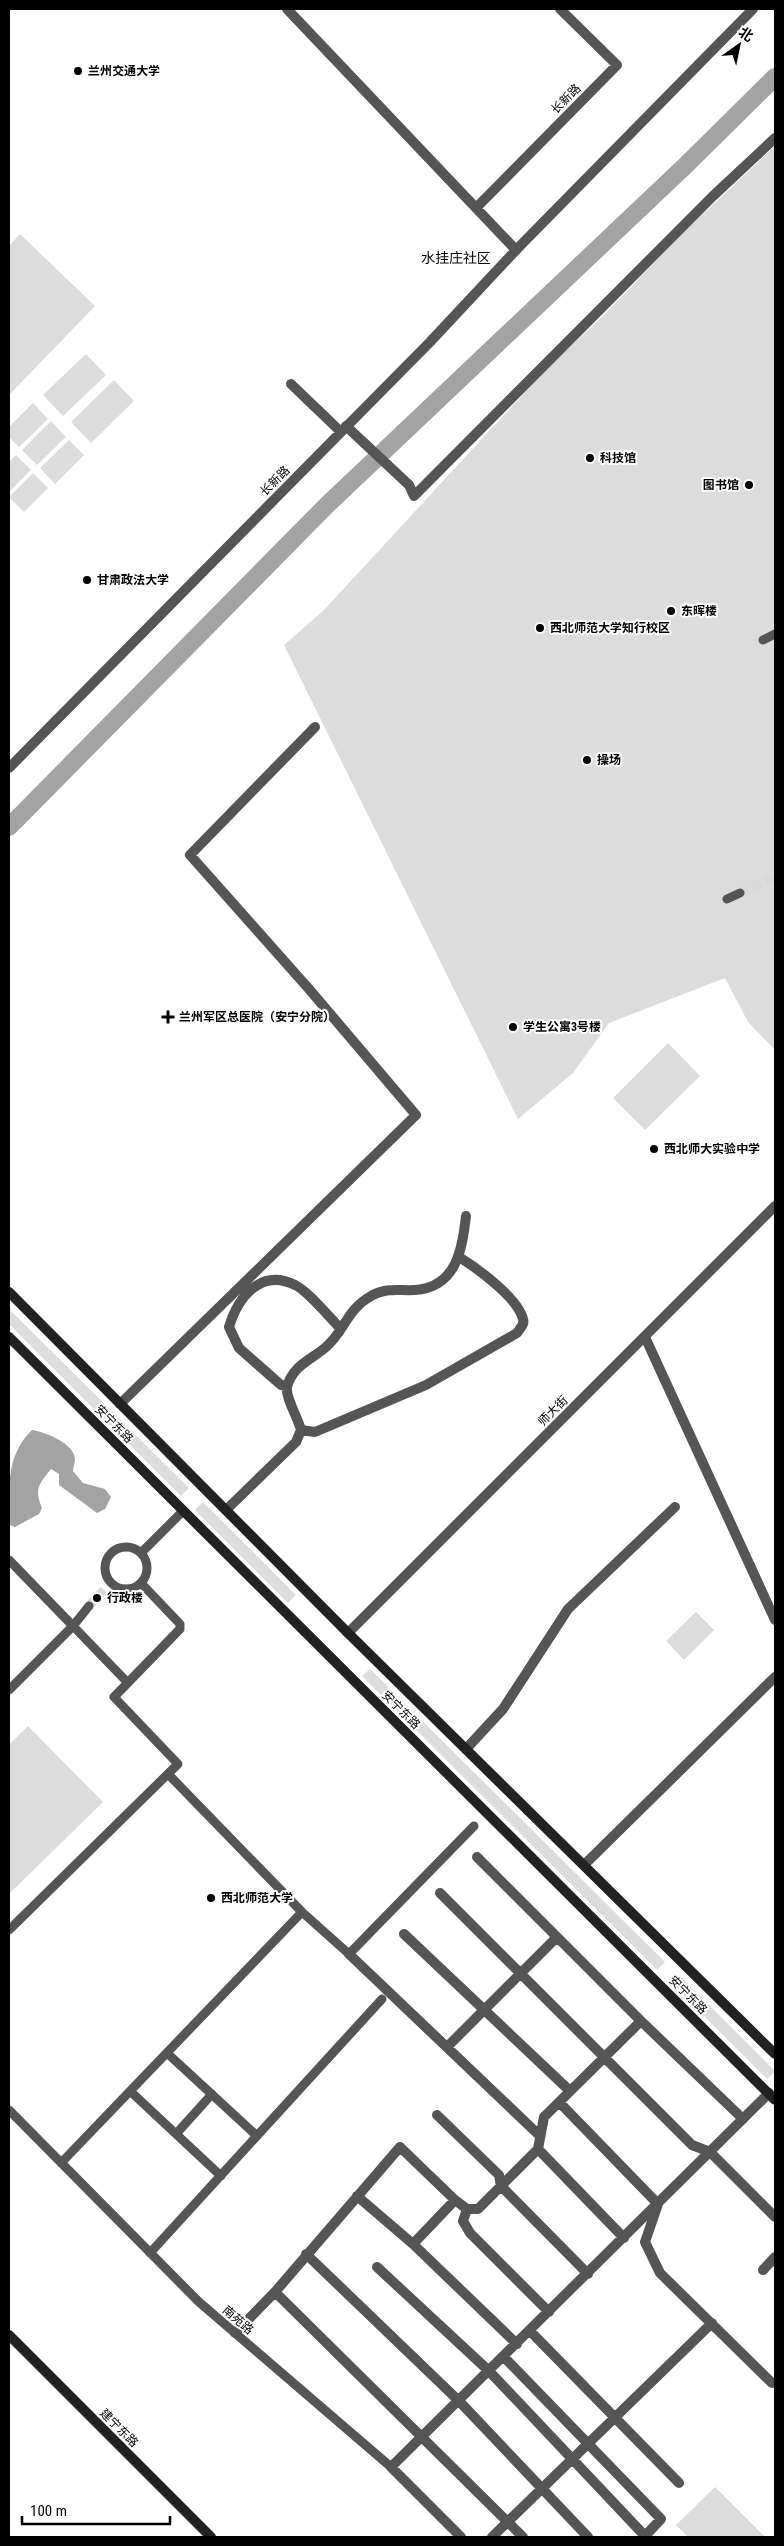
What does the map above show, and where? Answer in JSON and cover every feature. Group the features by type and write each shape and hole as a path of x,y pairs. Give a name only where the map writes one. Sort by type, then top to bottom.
{"main road":[{"name":"安宁东路","path":"9,1292 348,1633 775,2054"},
{"name":"安宁东路","path":"9,1338 772,2097"},
{"name":"建宁东路","path":"9,2336 211,2537"}],"street":[{"path":"287,9 516,250"},
{"name":"长新路","path":"476,208 617,65 560,9"},
{"name":"长新路","path":"9,768 753,9"},
{"path":"291,384 343,429 371,450 409,485 414,496 713,196 775,138"},
{"path":"763,640 775,634"},
{"path":"120,1404 416,1115 309,989 190,855 315,728"},
{"path":"727,899 740,893"},
{"name":"师大街","path":"348,1633 775,1206"},
{"path":"226,1510 296,1442 301,1430 295,1410 287,1396 287,1386 298,1366 326,1348 353,1308 372,1295 389,1289 415,1290 430,1287 443,1279 459,1258 466,1216"},
{"path":"301,1430 315,1432 426,1385 518,1332 523,1324 523,1318 515,1306 480,1270 459,1258"},
{"path":"287,1386 281,1385 239,1348 229,1327 235,1307 254,1286 276,1278 297,1285 340,1328"},
{"path":"645,1337 775,1620"},
{"path":"466,1749 503,1709 568,1609 675,1507"},
{"path":"141,1553 183,1511"},
{"path":"126,1547 141,1553 147,1568 141,1583 126,1590 107,1587 104,1568 110,1553 118,1548 126,1547"},
{"path":"9,1560 128,1683"},
{"path":"9,1930 178,1764 114,1697 180,1629 180,1624 141,1583"},
{"path":"9,1690 73,1626 89,1606"},
{"path":"584,1865 775,1676"},
{"path":"168,1774 302,1912 448,2046 540,2136"},
{"path":"349,1954 474,1826"},
{"path":"477,1857 641,2021 743,2119"},
{"path":"440,1893 692,2145 710,2152 775,2216"},
{"path":"61,2163 302,1912"},
{"path":"404,1934 570,2091"},
{"path":"448,2046 557,1937"},
{"path":"150,2253 382,1999"},
{"path":"235,2333 275,2292 400,2147 455,2200 467,2209 478,2209 538,2149 544,2118 641,2021"},
{"path":"167,2053 257,2136"},
{"path":"130,2091 221,2176"},
{"path":"176,2134 212,2094"},
{"path":"391,2467 504,2358 743,2119 772,2097"},
{"path":"560,2102 658,2204"},
{"name":"南苑路","path":"9,2110 199,2302 391,2467 461,2537"},
{"path":"437,2115 499,2175 501,2186 588,2274"},
{"path":"538,2149 624,2238"},
{"path":"357,2196 413,2244 517,2344"},
{"path":"413,2244 455,2200"},
{"path":"658,2204 646,2242 660,2273 772,2382"},
{"path":"467,2209 463,2221 470,2233 549,2312"},
{"path":"306,2254 459,2400 588,2537"},
{"path":"762,2270 775,2257"},
{"path":"377,2266 489,2372 644,2536 661,2519 504,2358"},
{"path":"275,2292 423,2436 523,2537"},
{"path":"492,2537 712,2323"},
{"path":"530,2332 679,2482"}],"shaded area":[{"name":"西北师范大学知行校区","path":"775,146 775,1050 748,1022 725,978 609,1023 573,1073 518,1119 284,645 324,610 551,364 602,317 686,230"},
{"path":"20,234 95,306 9,395 9,246"},
{"path":"86,354 106,375 63,416 43,395"},
{"path":"114,380 134,401 91,443 71,422"},
{"path":"33,403 48,419 19,447 9,437 9,427"},
{"path":"51,421 66,437 37,465 22,450"},
{"path":"69,440 84,455 55,484 40,468"},
{"path":"16,455 31,470 9,492 9,462"},
{"path":"33,473 48,488 24,512 9,497"},
{"path":"668,1043 700,1076 645,1130 613,1098"},
{"path":"9,1309 189,1488 181,1496 9,1324"},
{"path":"32,1430 58,1439 70,1448 75,1459 73,1471 83,1483 105,1489 111,1497 105,1509 97,1513 59,1485 59,1474 51,1469 39,1487 38,1496 42,1508 39,1514 15,1527 9,1525 10,1474 17,1451 23,1440"},
{"path":"203,1502 296,1595 288,1603 195,1510"},
{"path":"696,1612 714,1630 684,1660 666,1641"},
{"path":"370,1669 665,1962 657,1970 362,1676"},
{"path":"28,1726 103,1802 9,1894 9,1745"},
{"path":"681,1977 775,2071 767,2079 673,1985"},
{"path":"715,2487 765,2537 688,2537 676,2525"}],"waterway":[{"path":"9,827 327,505 686,165 775,77"}],"tunnel":[{"path":"740,893 775,876"},
{"path":"89,1606 104,1590"}],"place":[{"name":"兰州交通大学","path":"78,71"},
{"name":"科技馆","path":"590,458"},
{"name":"图书馆","path":"749,485"},
{"name":"甘肃政法大学","path":"87,580"},
{"name":"东晖楼","path":"671,611"},
{"name":"西北师范大学知行校区","path":"540,628"},
{"name":"操场","path":"587,760"},
{"name":"兰州军区总医院（安宁分院）","path":"168,1017"},
{"name":"学生公寓3号楼","path":"513,1027"},
{"name":"西北师大实验中学","path":"654,1149"},
{"name":"行政楼","path":"97,1598"},
{"name":"西北师范大学","path":"211,1898"}],"district":[{"name":"水挂庄社区","path":"456,258"}]}
